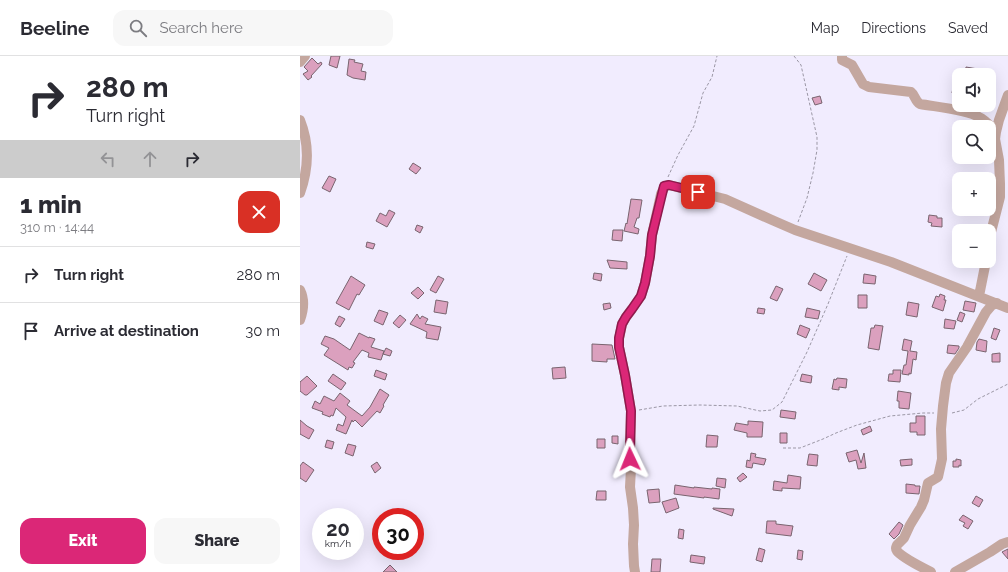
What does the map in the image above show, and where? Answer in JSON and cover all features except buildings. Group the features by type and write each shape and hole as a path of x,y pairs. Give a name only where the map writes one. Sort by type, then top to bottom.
{"street":[{"path":"300,62 304,56"},
{"path":"842,56 842,60 852,65 863,84 869,87 911,92 920,104 975,115 983,120"},
{"path":"996,132 1008,95"},
{"path":"300,120 305,132 307,144 305,176 300,193"},
{"path":"993,224 1000,197 999,160 996,144"},
{"path":"634,572 634,525 630,487 631,411 619,347 620,331 626,317 641,296 645,283 652,235 664,186 669,185 726,199 795,230 916,271 935,280 1008,308"},
{"path":"979,296 985,268"},
{"path":"300,290 304,303 304,309 300,320"},
{"path":"931,572 902,555 896,548 904,538 921,507 928,483 938,477 942,459 942,413 946,383 949,373 986,312 992,305 997,303"},
{"path":"955,572 1002,544 1008,542"}],"path":[{"path":"664,186 678,155 694,126 703,93 712,77 717,56"},
{"path":"794,56 801,65 817,137 814,173 795,230"},
{"path":"631,411 663,406 700,405 737,406 760,411 772,410 782,402 807,352 850,248"},
{"path":"783,448 800,448 856,425 890,416 923,412 947,414 954,413 964,410 978,399 1008,384"}],"route":[{"path":"630,459 631,411 619,347 620,331 626,317 641,296 645,283 650,256 651,240 664,186 669,185 698,192"}]}
